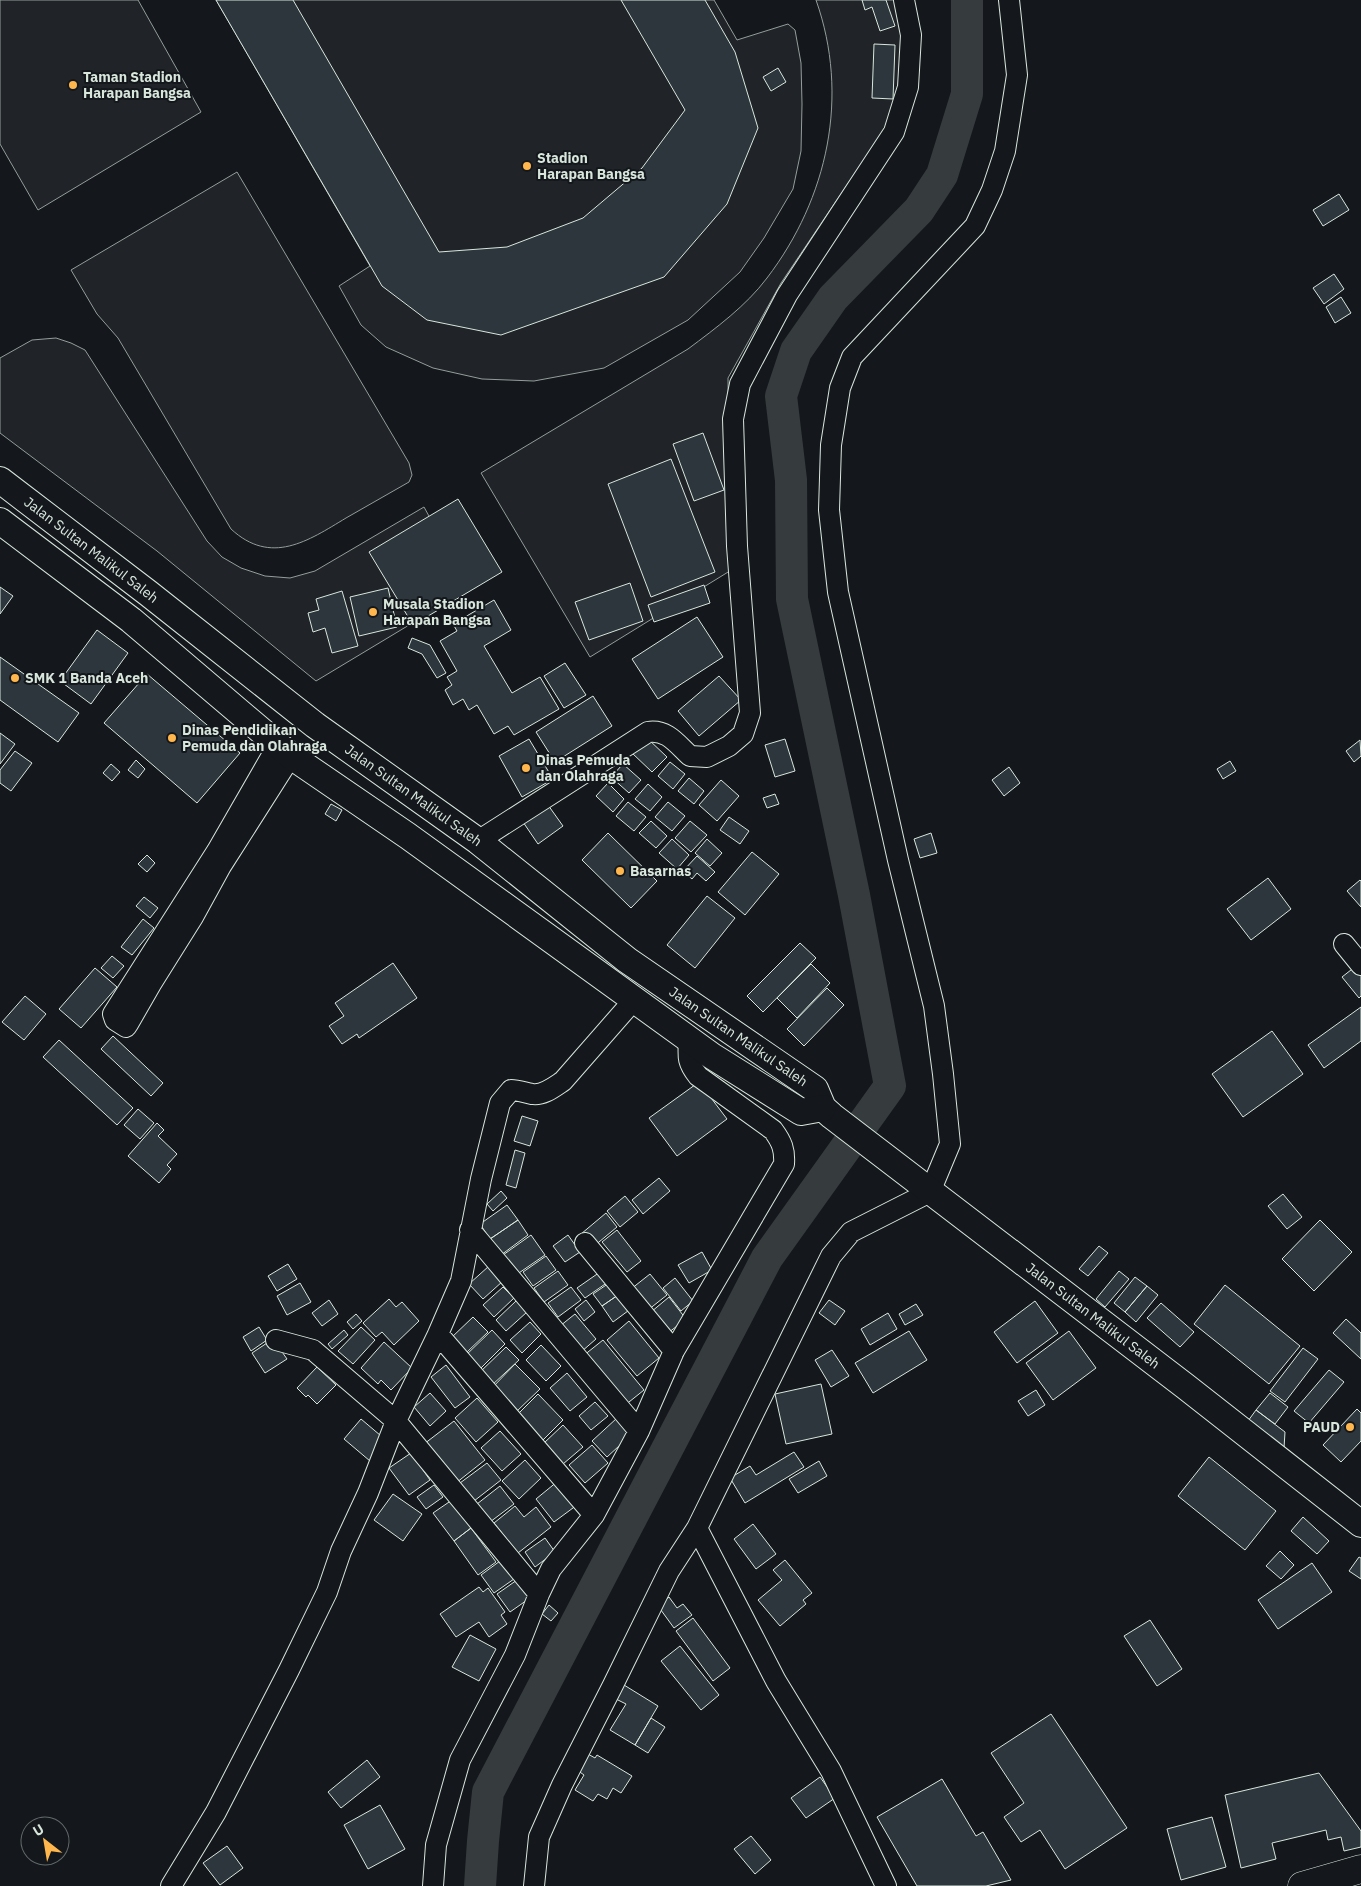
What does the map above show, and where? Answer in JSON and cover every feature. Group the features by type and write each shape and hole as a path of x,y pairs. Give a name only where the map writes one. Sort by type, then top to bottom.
{"highway":[{"path":"1302,1886 1361,1869"}],"main road":[{"name":"Jalan Sultan Malikul Saleh","path":"0,480 148,593 315,725 478,841 627,960 815,1089 828,1112 1185,1386 1361,1524"},
{"name":"Jalan Sultan Malikul Saleh","path":"0,520 131,620 285,751 408,836 633,1001 689,1040 801,1112 828,1112"},
{"path":"131,620 148,593"},
{"path":"408,836 430,806"}],"street":[{"path":"478,841 648,732 657,731 667,734 690,756 707,757 729,746 742,734 750,713 737,546 732,419 740,384 787,295 894,132 908,87 911,35 904,0"},
{"path":"534,1886 539,1837 562,1785 669,1570 697,1528 831,1256 851,1232 930,1192 950,1144 944,1074 934,1006 898,860 838,592 830,510 831,445 840,388 852,357 975,226 992,190 1006,151 1016,76 1010,0"},
{"path":"285,751 193,917 128,1024 126,1026 115,1020 112,1018 113,1014 216,851 285,751"},
{"path":"1344,944 1361,965"},
{"path":"171,1886 216,1812 294,1661 327,1592 341,1551 368,1493 396,1421 461,1281 480,1179 500,1103 512,1090 533,1094 548,1091 562,1081 633,1001"},
{"path":"433,1886 436,1845 460,1760 515,1655 551,1569 594,1515 639,1432 674,1351 784,1164 785,1151 780,1140 772,1130 698,1076 690,1067 688,1058 689,1040"},
{"path":"470,1230 639,1432"},
{"path":"585,1243 674,1351"},
{"path":"438,1334 594,1515"},
{"path":"276,1340 313,1350 396,1421 539,1594"},
{"path":"697,1528 776,1681 831,1771 886,1886"}],"shaded area":[{"path":"0,0 138,0 201,112 38,210 0,144"},
{"name":"Stadion Harapan Bangsa","path":"216,0 714,0 737,40 788,24 795,30 801,63 801,151 793,189 764,238 740,272 688,320 604,368 534,381 482,379 433,368 386,347 361,325 339,286 370,266"},
{"path":"816,0 897,0 902,42 902,81 884,130 781,283 728,378 729,488 733,569 590,657 481,473 688,349 720,325 767,278 788,247 805,214 818,180 827,145 832,109 831,73 826,36"},
{"path":"237,172 409,463 412,475 409,482 318,535 289,546 275,548 260,546 246,540 231,529 118,338 97,314 71,270"},
{"path":"56,338 85,350 207,541 222,557 241,568 265,576 290,578 315,571 424,507 469,589 316,681 157,551 0,433 0,358 32,340"}],"building":[{"path":"216,0 293,0 439,252 507,247 583,218 642,168 685,110 621,0 705,0 735,52 758,128 727,204 664,277 501,335 427,320 382,286"},
{"path":"862,0 886,0 895,26 880,31 872,7 865,10"},
{"path":"874,44 895,45 893,99 872,98"},
{"path":"778,68 786,82 771,91 763,77"},
{"path":"1339,194 1349,210 1323,226 1313,210"},
{"path":"1334,274 1344,289 1324,304 1313,288"},
{"path":"1341,297 1351,313 1335,323 1326,307"},
{"path":"703,433 724,490 694,501 673,444"},
{"path":"671,459 715,572 651,597 608,484"},
{"path":"458,499 502,572 413,625 369,552"},
{"path":"630,583 643,621 589,640 575,602"},
{"path":"704,585 710,603 654,622 648,605"},
{"path":"0,587 13,596 0,614"},
{"name":"Musala Stadion Harapan Bangsa","path":"388,588 397,627 359,636 350,597"},
{"path":"342,591 358,646 332,653 325,628 313,632 308,613 319,610 316,599"},
{"path":"494,600 511,630 484,646 512,693 540,677 559,709 514,735 508,726 494,734 477,705 469,710 463,699 453,705 445,690 452,685 447,677 457,671 440,641 457,631 453,624"},
{"path":"697,617 723,657 658,699 632,659"},
{"path":"97,630 128,653 91,704 60,681"},
{"path":"412,638 430,645 446,673 437,678 422,654 408,648"},
{"name":"SMK 1 Banda Aceh","path":"0,657 79,713 58,742 0,700"},
{"path":"565,663 586,695 564,708 544,676"},
{"name":"Dinas Pendidikan Pemuda dan Olahraga","path":"147,674 240,753 197,803 104,723"},
{"path":"719,676 741,700 699,736 678,711"},
{"path":"593,696 612,726 555,762 536,732"},
{"path":"0,733 15,744 0,764"},
{"path":"647,738 667,757 652,772 632,753"},
{"name":"Dinas Pemuda dan Olahraga","path":"529,739 553,779 522,797 499,756"},
{"path":"785,739 795,771 775,777 765,745"},
{"path":"1360,740 1361,756 1354,762 1346,751"},
{"path":"15,751 32,763 11,791 0,783 0,770"},
{"path":"136,760 145,769 138,778 128,770"},
{"path":"1230,761 1236,771 1223,779 1217,769"},
{"path":"670,762 685,774 673,789 658,776"},
{"path":"111,764 120,772 112,781 103,773"},
{"path":"623,764 641,780 629,793 611,777"},
{"path":"1009,767 1020,783 1004,796 992,780"},
{"path":"689,778 704,791 694,804 678,791"},
{"path":"721,780 739,796 717,821 699,805"},
{"path":"608,783 624,799 613,812 596,796"},
{"path":"648,784 662,797 650,811 635,799"},
{"path":"775,794 779,804 767,808 763,798"},
{"path":"628,802 646,817 634,831 616,816"},
{"path":"668,802 685,816 672,831 655,817"},
{"path":"331,804 342,810 336,821 325,814"},
{"path":"548,805 563,826 538,844 523,822"},
{"path":"729,817 749,831 740,844 720,830"},
{"path":"651,821 667,836 656,848 639,833"},
{"path":"690,821 707,835 691,852 675,838"},
{"name":"Basarnas","path":"608,833 657,881 631,908 582,860"},
{"path":"931,833 937,853 920,858 914,839"},
{"path":"672,839 689,855 677,869 659,853"},
{"path":"707,839 722,853 710,866 695,853"},
{"path":"752,852 779,874 745,915 718,892"},
{"path":"147,855 155,863 147,872 138,864"},
{"path":"697,856 715,872 706,881 697,873 692,879 683,871"},
{"path":"1268,878 1291,909 1251,940 1227,909"},
{"path":"1361,881 1361,907 1347,891"},
{"path":"707,896 735,918 695,968 667,945"},
{"path":"144,897 158,908 150,918 136,906"},
{"path":"143,919 154,928 132,955 121,947"},
{"path":"800,943 816,958 763,1012 747,996"},
{"path":"112,956 124,966 113,978 101,968"},
{"path":"393,963 417,998 359,1038 357,1034 342,1044 329,1026 344,1016 335,1003"},
{"path":"811,964 830,983 797,1018 777,998"},
{"path":"1356,966 1361,973 1361,996 1359,998 1342,977"},
{"path":"95,968 117,987 81,1028 59,1009"},
{"path":"827,988 844,1005 804,1046 787,1029"},
{"path":"25,996 46,1014 24,1040 2,1022"},
{"path":"1361,1007 1361,1041 1324,1068 1308,1045"},
{"path":"1272,1031 1303,1074 1243,1117 1212,1074"},
{"path":"113,1036 163,1083 151,1096 101,1049"},
{"path":"59,1040 133,1108 117,1125 43,1057"},
{"path":"699,1082 727,1119 677,1156 649,1118"},
{"path":"138,1109 154,1123 140,1139 124,1125"},
{"path":"522,1116 538,1121 530,1146 514,1141"},
{"path":"157,1123 164,1130 158,1136 177,1154 167,1165 171,1169 159,1183 128,1156"},
{"path":"515,1150 525,1153 516,1188 506,1185"},
{"path":"659,1178 670,1191 643,1214 632,1200"},
{"path":"501,1191 507,1198 493,1211 487,1204"},
{"path":"1283,1194 1302,1217 1287,1229 1268,1206"},
{"path":"625,1196 638,1212 620,1227 607,1211"},
{"path":"507,1205 518,1220 490,1239 480,1224"},
{"path":"606,1213 617,1227 593,1247 581,1234"},
{"path":"518,1220 528,1235 501,1255 490,1239"},
{"path":"1320,1220 1352,1252 1314,1291 1282,1259"},
{"path":"617,1230 641,1261 627,1272 602,1242"},
{"path":"531,1235 545,1255 516,1275 503,1255"},
{"path":"568,1235 580,1252 565,1262 553,1246"},
{"path":"1099,1246 1108,1253 1088,1276 1079,1269"},
{"path":"702,1252 712,1270 689,1283 678,1265"},
{"path":"546,1256 556,1270 533,1286 523,1272"},
{"path":"288,1264 297,1279 277,1291 268,1276"},
{"path":"489,1266 503,1281 483,1299 469,1284"},
{"path":"558,1271 568,1285 544,1302 534,1288"},
{"path":"1119,1271 1129,1279 1105,1307 1096,1299"},
{"path":"600,1272 608,1282 585,1298 577,1288"},
{"path":"650,1274 667,1295 648,1310 631,1289"},
{"path":"1135,1277 1147,1286 1125,1312 1114,1303"},
{"path":"675,1278 693,1301 681,1311 663,1288"},
{"path":"612,1281 621,1293 602,1306 593,1294"},
{"path":"300,1283 311,1302 287,1315 277,1296"},
{"path":"1225,1285 1300,1346 1269,1384 1194,1324"},
{"path":"1147,1286 1158,1295 1136,1322 1125,1312"},
{"path":"503,1287 514,1298 494,1317 483,1305"},
{"path":"571,1287 581,1300 558,1317 548,1303"},
{"path":"621,1293 632,1308 613,1322 602,1306"},
{"path":"669,1297 686,1319 668,1333 651,1312"},
{"path":"389,1299 396,1307 402,1302 419,1321 394,1345 382,1332 376,1337 363,1323"},
{"path":"329,1300 338,1314 322,1326 312,1313"},
{"path":"586,1300 595,1312 584,1321 575,1309"},
{"path":"829,1300 845,1311 835,1325 819,1313"},
{"path":"516,1301 527,1312 506,1331 496,1320"},
{"path":"1035,1301 1058,1333 1017,1363 994,1332"},
{"path":"1161,1303 1194,1332 1180,1347 1147,1318"},
{"path":"916,1304 923,1315 905,1325 899,1314"},
{"path":"888,1313 897,1329 870,1345 861,1329"},
{"path":"356,1314 362,1321 353,1329 347,1322"},
{"path":"575,1314 596,1339 581,1352 560,1326"},
{"path":"473,1317 488,1332 466,1353 451,1338"},
{"path":"1346,1319 1361,1333 1361,1359 1333,1333"},
{"path":"629,1321 659,1358 637,1376 607,1340"},
{"path":"530,1322 541,1334 522,1353 510,1340"},
{"path":"259,1327 267,1340 251,1351 243,1337"},
{"path":"361,1327 375,1340 353,1364 338,1351"},
{"path":"344,1330 348,1335 332,1349 328,1344"},
{"path":"492,1330 505,1344 477,1372 463,1358"},
{"path":"909,1331 927,1360 873,1393 855,1363"},
{"path":"1069,1331 1096,1368 1053,1400 1026,1363"},
{"path":"273,1339 287,1359 265,1373 252,1353"},
{"path":"603,1340 644,1390 624,1406 583,1356"},
{"path":"384,1342 412,1368 391,1390 381,1380 378,1384 361,1368"},
{"path":"541,1345 561,1366 546,1381 526,1360"},
{"path":"506,1347 519,1360 491,1386 479,1373"},
{"path":"1303,1348 1318,1359 1285,1402 1270,1391"},
{"path":"832,1350 849,1376 831,1387 815,1360"},
{"path":"515,1364 540,1389 515,1413 491,1389"},
{"path":"446,1365 470,1397 455,1408 431,1377"},
{"path":"317,1367 336,1385 317,1404 297,1388"},
{"path":"1329,1370 1344,1382 1309,1423 1294,1411"},
{"path":"567,1373 587,1397 570,1411 550,1388"},
{"path":"821,1384 832,1434 786,1444 775,1394"},
{"path":"1036,1390 1045,1405 1028,1416 1018,1401"},
{"path":"430,1393 446,1411 430,1426 414,1407"},
{"path":"1270,1393 1288,1407 1275,1424 1256,1410"},
{"path":"538,1394 563,1420 542,1441 516,1416"},
{"path":"477,1398 498,1422 476,1442 455,1418"},
{"path":"595,1402 608,1416 591,1430 579,1416"},
{"name":"PAUD","path":"1357,1409 1361,1413 1361,1441 1341,1462 1323,1445"},
{"path":"1256,1410 1285,1432 1284,1448 1248,1421"},
{"path":"617,1418 631,1435 607,1457 592,1441"},
{"path":"361,1419 387,1441 370,1461 344,1439"},
{"path":"454,1421 485,1460 456,1483 424,1444"},
{"path":"563,1425 583,1447 563,1464 544,1443"},
{"path":"500,1431 521,1454 502,1471 481,1448"},
{"path":"592,1445 608,1463 585,1483 569,1465"},
{"path":"794,1452 804,1467 745,1503 730,1478 750,1466 756,1475"},
{"path":"411,1453 430,1480 409,1495 389,1468"},
{"path":"1209,1457 1276,1511 1245,1550 1178,1496"},
{"path":"525,1460 541,1478 519,1499 502,1481"},
{"path":"819,1461 827,1476 798,1493 789,1479"},
{"path":"487,1463 501,1480 474,1501 460,1483"},
{"path":"558,1481 577,1505 554,1522 536,1499"},
{"path":"434,1485 443,1497 426,1509 417,1497"},
{"path":"500,1486 514,1504 490,1522 477,1504"},
{"path":"393,1494 422,1514 403,1541 374,1520"},
{"path":"452,1500 471,1528 454,1541 433,1513"},
{"path":"515,1506 524,1517 536,1507 551,1527 518,1553 494,1523"},
{"path":"1303,1517 1329,1541 1317,1554 1291,1531"},
{"path":"753,1524 776,1554 756,1569 734,1539"},
{"path":"471,1528 496,1562 478,1575 454,1541"},
{"path":"545,1538 555,1552 535,1567 525,1552"},
{"path":"1280,1551 1294,1565 1281,1579 1266,1566"},
{"path":"1359,1557 1361,1558 1361,1579 1349,1571"},
{"path":"785,1560 812,1593 803,1600 806,1604 780,1626 758,1600 782,1580 773,1570"},
{"path":"500,1561 514,1579 494,1593 481,1575"},
{"path":"1312,1563 1332,1592 1278,1629 1258,1600"},
{"path":"517,1580 530,1598 510,1612 497,1594"},
{"path":"479,1587 483,1592 488,1588 505,1612 501,1615 507,1624 489,1637 479,1622 456,1637 440,1614"},
{"path":"669,1597 677,1608 683,1604 692,1615 674,1628 658,1606"},
{"path":"549,1605 558,1613 551,1621 542,1614"},
{"path":"693,1618 730,1668 713,1681 676,1631"},
{"path":"1150,1620 1182,1669 1157,1686 1124,1636"},
{"path":"470,1635 496,1649 479,1681 452,1667"},
{"path":"680,1646 719,1695 701,1710 661,1661"},
{"path":"624,1685 658,1706 635,1745 610,1730 626,1704 616,1699"},
{"path":"1051,1714 1127,1828 1065,1869 1040,1830 1021,1842 1004,1817 1024,1803 991,1753"},
{"path":"651,1718 665,1727 648,1753 635,1745"},
{"path":"588,1754 595,1758 597,1755 632,1776 621,1793 613,1788 607,1799 598,1794 593,1801 575,1790 584,1775 577,1770"},
{"path":"367,1760 380,1777 341,1808 328,1792"},
{"path":"1319,1773 1361,1831 1361,1847 1344,1851 1341,1837 1328,1840 1326,1830 1272,1843 1276,1859 1241,1868 1225,1795"},
{"path":"820,1777 835,1798 806,1818 791,1798"},
{"path":"942,1779 976,1836 983,1832 1011,1880 986,1886 917,1886 877,1817"},
{"path":"380,1805 405,1849 368,1869 344,1825"},
{"path":"1212,1817 1226,1867 1181,1880 1167,1829"},
{"path":"751,1836 771,1860 755,1874 734,1849"},
{"path":"227,1846 243,1868 220,1885 203,1863"}],"waterway":[{"path":"480,1886 488,1792 767,1258 890,1086 854,895 792,599 791,480 781,396 796,351 833,298 919,210 942,175 967,94 967,0"}],"place":[{"name":"Taman Stadion Harapan Bangsa","path":"73,85"},
{"name":"Stadion Harapan Bangsa","path":"527,166"},
{"name":"Musala Stadion Harapan Bangsa","path":"373,612"},
{"name":"SMK 1 Banda Aceh","path":"15,678"},
{"name":"Dinas Pendidikan Pemuda dan Olahraga","path":"172,738"},
{"name":"Dinas Pemuda dan Olahraga","path":"526,768"},
{"name":"Basarnas","path":"620,871"},
{"name":"PAUD","path":"1350,1427"}]}
